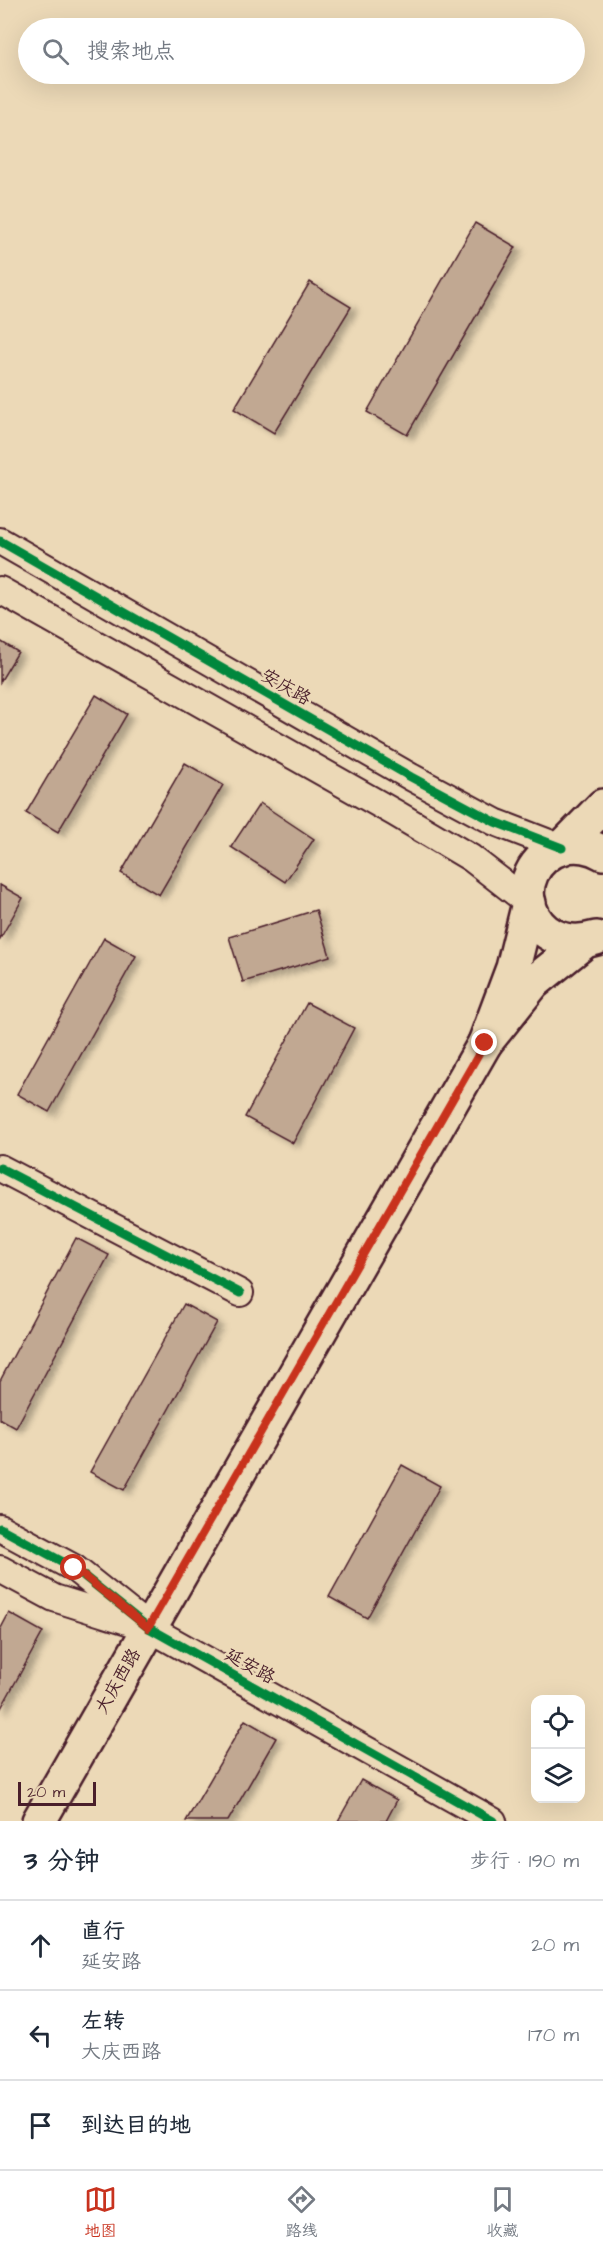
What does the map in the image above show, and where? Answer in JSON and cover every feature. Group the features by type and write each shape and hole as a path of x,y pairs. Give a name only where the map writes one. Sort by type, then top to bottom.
{"main road":[{"path":"562,848 603,806"},
{"path":"597,939 565,942 550,935 537,924 527,892 530,876 540,861 553,851 585,846 603,853"},
{"path":"485,1043 513,968 529,903"},
{"path":"485,1043 533,983 597,939"},
{"name":"大庆西路","path":"39,1821 485,1043"}],"street":[{"name":"安庆路","path":"0,541 411,777 495,822 562,848"},
{"path":"0,590 395,813 471,858 529,903"},
{"path":"0,1168 240,1293"},
{"name":"延安路","path":"0,1528 74,1568 148,1628 493,1821"},
{"name":"延安路","path":"0,1569 54,1598 148,1628"}],"building":[{"path":"475,223 516,247 407,435 367,412"},
{"path":"310,282 351,307 274,433 234,409"},
{"path":"0,641 18,652 0,682"},
{"path":"96,695 127,714 58,832 26,813"},
{"path":"185,763 223,785 159,895 121,873"},
{"path":"260,803 314,839 285,882 231,847"},
{"path":"0,885 23,898 0,939"},
{"path":"316,910 330,956 243,982 229,937"},
{"path":"104,938 136,956 49,1112 17,1094"},
{"path":"307,1003 354,1028 293,1143 245,1117"},
{"path":"76,1238 109,1255 16,1428 0,1419 0,1381"},
{"path":"184,1304 217,1322 124,1490 90,1472"},
{"path":"402,1465 440,1486 367,1618 329,1597"},
{"path":"9,1613 43,1632 0,1710 0,1630"},
{"path":"245,1720 276,1738 228,1821 186,1821"},
{"path":"361,1780 397,1800 386,1821 338,1821"}],"cycle path":[{"path":"0,541 411,777 495,822 562,848"},
{"path":"0,1168 240,1293"},
{"path":"0,1528 74,1568 149,1628 493,1821"}],"route":[{"path":"74,1568 148,1628 485,1043"}]}
